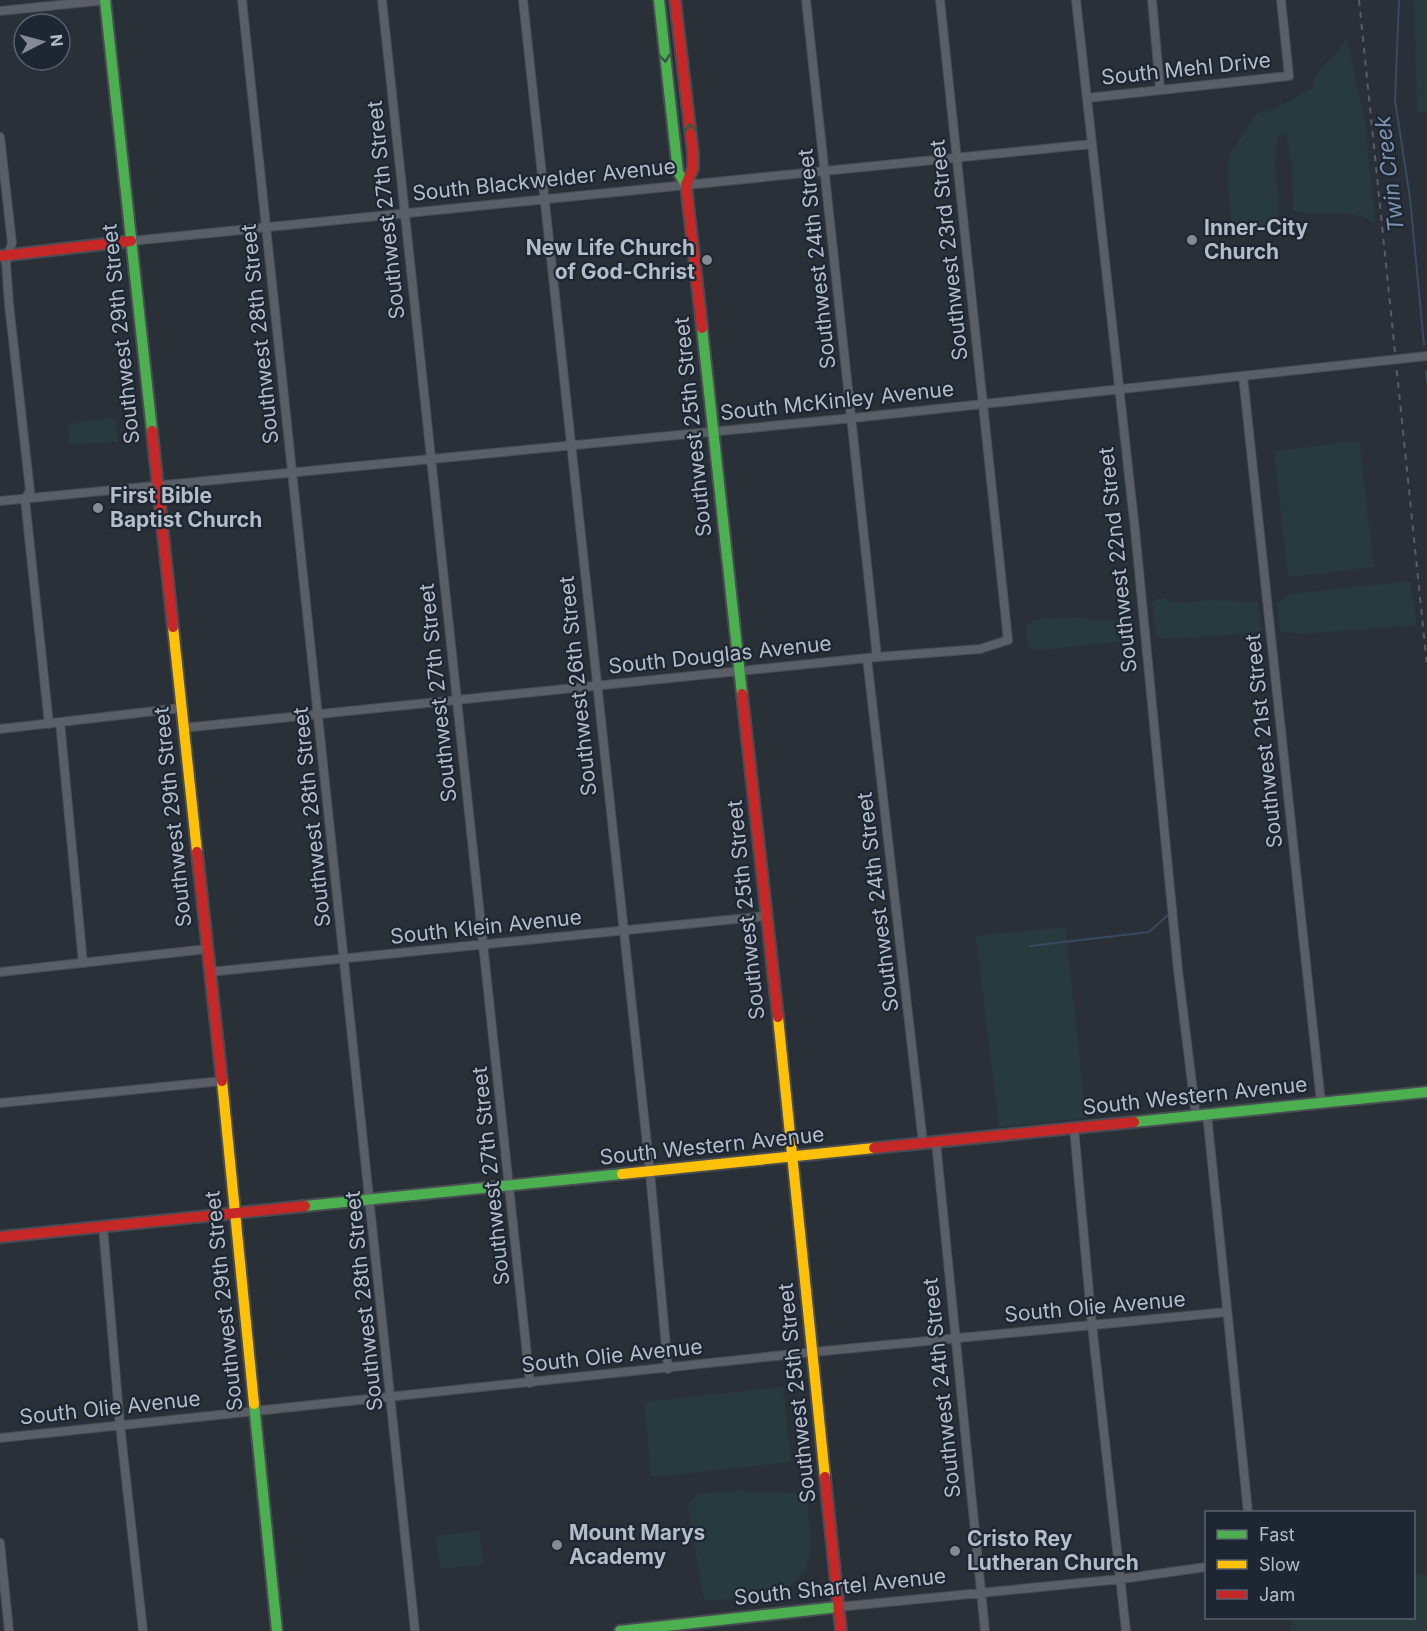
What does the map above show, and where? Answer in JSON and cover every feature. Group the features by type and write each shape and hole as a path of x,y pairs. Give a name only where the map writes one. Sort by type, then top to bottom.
{"main road":[{"name":"Southwest 29th Street","path":"106,0 222,1081 277,1631"},
{"name":"Southwest 25th Street","path":"658,0 678,172 686,185 793,1157 841,1631"},
{"name":"Southwest 25th Street","path":"675,0 693,154 693,168 686,185"},
{"name":"South Blackwelder Avenue","path":"4,255 131,241"},
{"name":"South Western Avenue","path":"0,1237 1427,1092"},
{"name":"South Shartel Avenue","path":"620,1631 694,1626 838,1607"}],"street":[{"path":"0,11 106,0"},
{"name":"Southwest 28th Street","path":"243,0 415,1631"},
{"name":"Southwest 27th Street","path":"382,0 511,1186 530,1383"},
{"name":"Southwest 26th Street","path":"523,0 622,931 650,1172 668,1369"},
{"name":"Southwest 24th Street","path":"806,0 853,418 877,657"},
{"name":"Southwest 23rd Street","path":"940,0 1008,640"},
{"name":"Southwest 22nd Street","path":"1076,0 1117,390 1135,530 1178,970 1202,1115 1227,1312 1248,1511"},
{"path":"1152,0 1160,88"},
{"name":"South Mehl Drive","path":"1087,98 1160,88 1289,76 1281,0"},
{"path":"0,137 12,243 4,255 30,491 25,499 49,724"},
{"name":"South Blackwelder Avenue","path":"131,241 1092,144"},
{"name":"South McKinley Avenue","path":"0,501 853,418 1427,356"},
{"name":"Southwest 21st Street","path":"1243,376 1321,1102"},
{"name":"South Douglas Avenue","path":"183,728 319,713 457,702 877,657 980,649 1008,640"},
{"name":"Southwest 24th Street","path":"867,658 923,1143"},
{"path":"0,729 181,708"},
{"path":"60,722 83,963"},
{"name":"South Klein Avenue","path":"209,972 766,916"},
{"path":"0,972 207,950"},
{"path":"0,1102 222,1081"},
{"path":"1074,1128 1092,1325 1126,1631"},
{"name":"Southwest 24th Street","path":"936,1142 985,1631"},
{"path":"103,1227 120,1425 143,1631"},
{"name":"South Olie Avenue","path":"0,1438 813,1352 1227,1312"},
{"path":"0,1543 9,1631"},
{"name":"South Shartel Avenue","path":"838,1607 1121,1580 1205,1567"}],"green space":[{"path":"1414,0 1427,0 1427,112 1417,113"},
{"path":"1346,35 1365,123 1375,223 1356,215 1293,211 1292,166 1286,133 1278,134 1275,163 1279,213 1273,227 1232,232 1227,168 1231,153 1256,114 1275,109 1312,88 1320,70 1339,50"},
{"path":"115,418 118,442 70,444 67,424"},
{"path":"1359,441 1374,567 1288,577 1274,451"},
{"path":"1410,581 1417,625 1300,634 1280,631 1277,603 1291,594"},
{"path":"1163,598 1176,603 1207,600 1258,602 1262,633 1165,639 1156,636 1152,601"},
{"path":"1075,617 1103,621 1128,619 1133,640 1054,649 1028,649 1026,627 1034,620"},
{"path":"1066,927 1067,941 1030,946 1067,942 1086,1118 999,1127 976,936"},
{"path":"783,1387 791,1462 651,1477 644,1402"},
{"path":"739,1491 807,1494 810,1550 806,1567 797,1580 770,1594 704,1601 688,1506 696,1494"},
{"path":"479,1531 483,1564 440,1569 436,1536"},
{"path":"1415,1575 1427,1575 1427,1631 1291,1631 1291,1619 1415,1619"}],"waterway":[{"name":"Twin Creek","path":"1399,0 1395,100 1410,198 1424,345"},
{"name":"Twin Creek","path":"1426,371 1427,382"},
{"path":"1030,946 1149,932 1168,915"}],"railway":[{"path":"1359,0 1427,666"}],"traffic: fast":[{"path":"105,0 152,431"},
{"path":"659,0 678,172 686,185"},
{"path":"702,328 742,694"},
{"path":"1134,1122 1427,1092"},
{"path":"305,1206 622,1174"},
{"path":"254,1404 277,1631"},
{"path":"620,1631 838,1607"}],"traffic: slow":[{"path":"173,627 197,852"},
{"path":"778,1017 825,1477"},
{"path":"222,1081 254,1404"},
{"path":"622,1174 874,1148"}],"traffic: jam":[{"path":"675,0 693,154 693,168 686,185 702,328"},
{"path":"0,256 131,241"},
{"path":"152,431 173,627"},
{"path":"742,694 778,1017"},
{"path":"197,852 222,1081"},
{"path":"874,1148 1134,1122"},
{"path":"0,1237 305,1206"},
{"path":"825,1477 841,1631"}],"place":[{"name":"Inner-City Church","path":"1192,240"},
{"name":"New Life Church of God-Christ","path":"707,260"},
{"name":"First Bible Baptist Church","path":"98,508"},
{"name":"Mount Marys Academy","path":"557,1545"},
{"name":"Cristo Rey Lutheran Church","path":"955,1551"}]}
